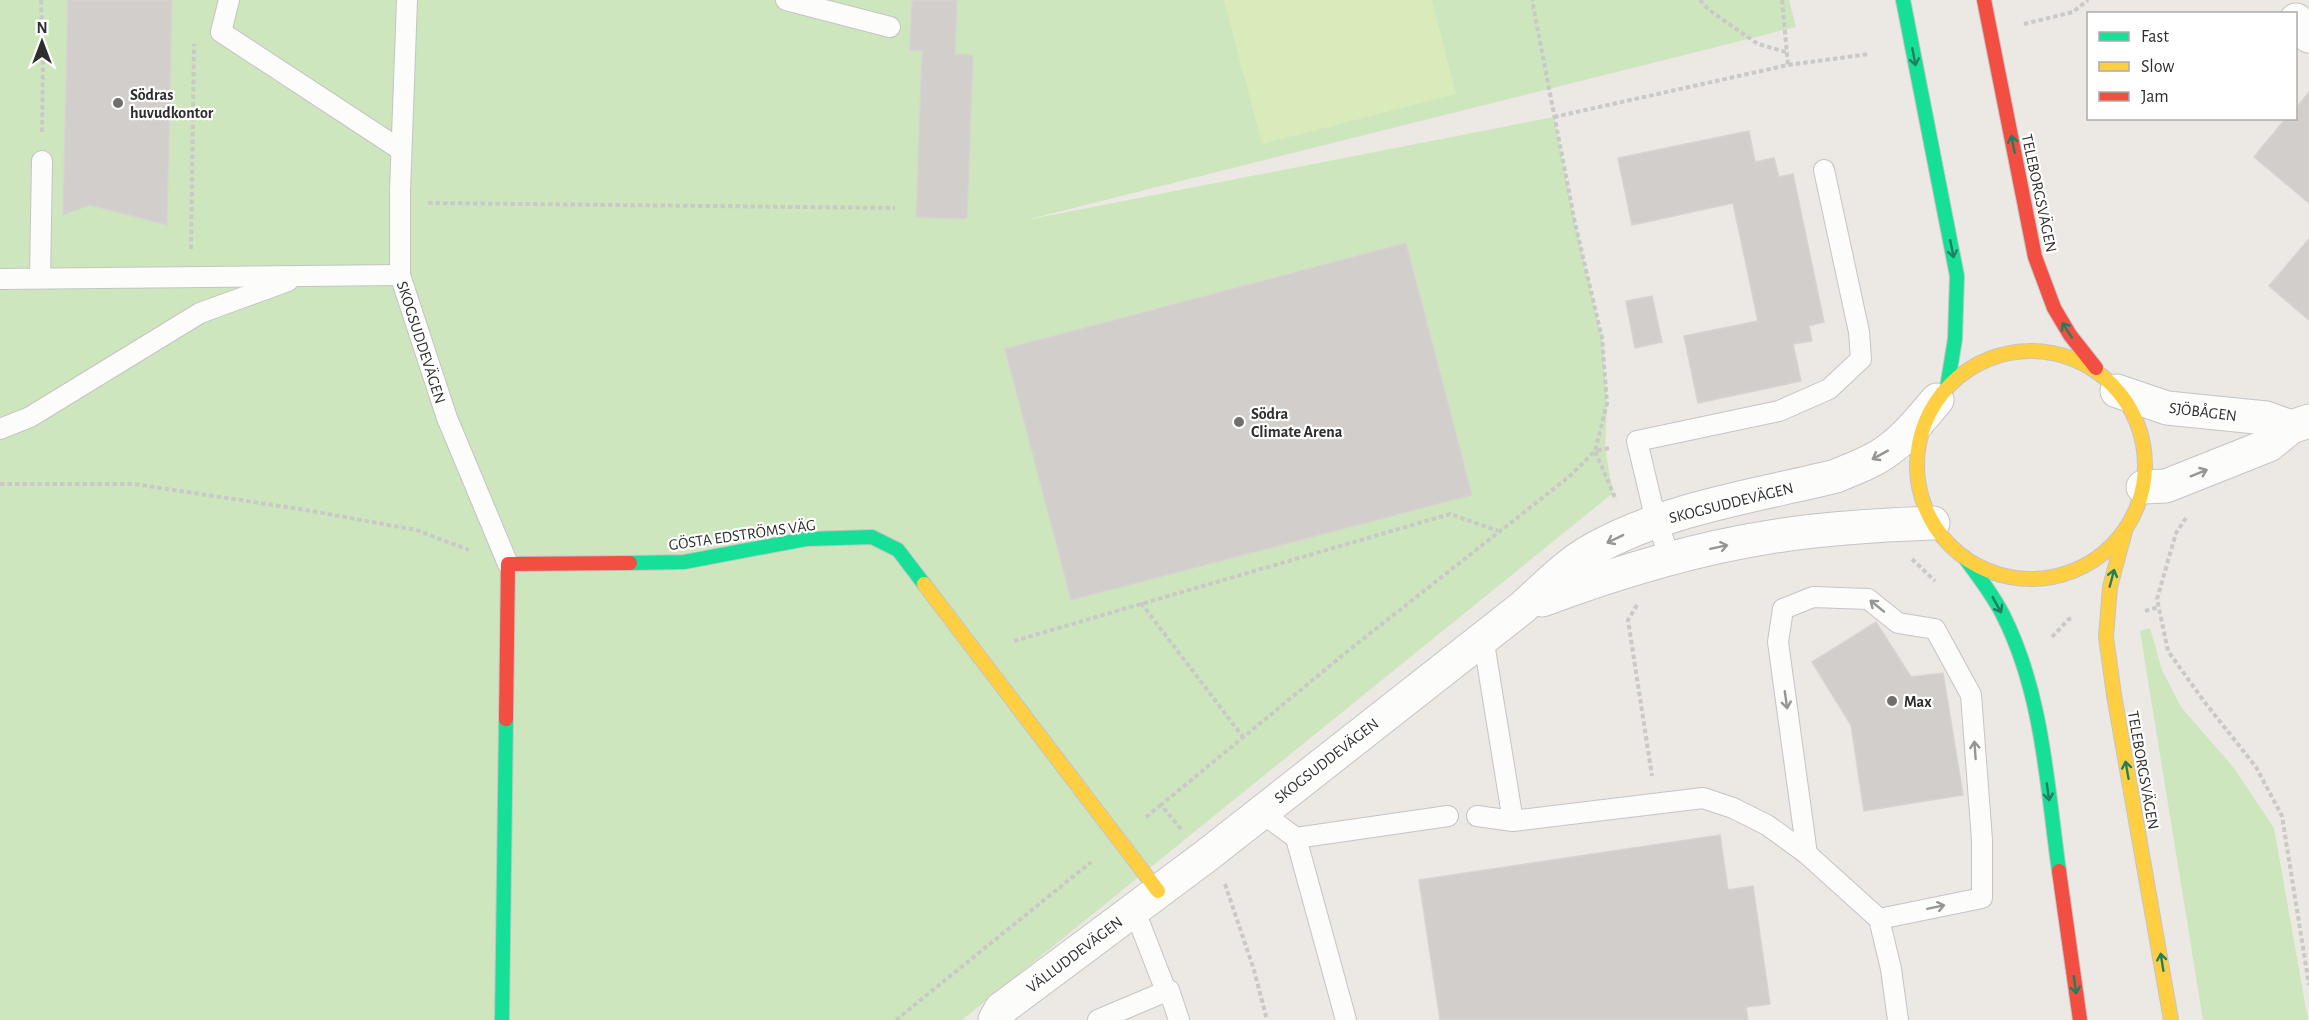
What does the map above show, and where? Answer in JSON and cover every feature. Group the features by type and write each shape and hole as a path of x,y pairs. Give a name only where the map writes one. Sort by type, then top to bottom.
{"main road":[{"path":"1903,0 1957,276 1957,318 1942,394"},
{"name":"TELEBORGSVÄGEN","path":"1984,0 2035,257 2054,308 2070,335 2129,407 2138,426 2144,456 2143,487 2137,508 2126,527 2110,587 2106,637 2171,1020"},
{"path":"2110,383 2070,358 2052,352 2013,352 1977,364 1961,374 1942,394 1921,434 1917,471 1925,507 1947,542 1964,557 1984,568 2006,575 2029,579 2052,577 2074,570 2094,559 2112,545 2126,527"},
{"name":"GÖSTA EDSTRÖMS VÄG","path":"508,564 684,562 806,539 872,537 898,550 1119,840 1146,900"},
{"path":"1964,557 1994,600 2011,631 2024,664 2040,732 2080,1020"},
{"path":"502,1020 508,564"}],"street":[{"path":"2278,0 2288,12"},
{"path":"2297,22 2309,36"},
{"name":"SJÖBÅGEN","path":"2110,383 2167,408 2266,418 2300,424"},
{"name":"SKOGSUDDEVÄGEN","path":"1146,900 1206,856 1593,550 1656,521 1836,476 1864,464 1890,449 1906,436 1942,394"},
{"name":"SJÖBÅGEN","path":"2143,487 2166,486 2269,445 2300,424"},
{"name":"SKOGSUDDEVÄGEN","path":"1523,607 1578,587 1671,559 1767,537 1860,526 1933,523"},
{"name":"VÄLLUDDEVÄGEN","path":"995,1020 1001,1009 1146,900"}],"lane":[{"path":"229,0 221,32 401,150"},
{"name":"SKOGSUDDEVÄGEN","path":"407,0 401,150 400,275 447,418 508,564"},
{"path":"786,0 890,27"},
{"path":"40,278 42,161"},
{"path":"1671,559 1656,521 1637,441 1779,411 1829,389 1861,359 1859,332 1824,170"},
{"path":"0,279 400,275"},
{"path":"0,429 30,417 200,313 305,276"},
{"path":"1807,854 1778,642 1783,609 1813,597 1868,598 1898,623 1935,629 1971,695 1982,840 1982,898 1879,919"},
{"path":"1484,637 1513,821"},
{"path":"1477,816 1513,821 1703,798 1733,808 1767,825 1807,854 1879,919 1891,969 1898,1020"},
{"path":"1261,812 1296,838 1346,1020"},
{"path":"1296,838 1448,816"},
{"path":"1146,900 1166,991"},
{"path":"1098,1020 1169,990 1179,1020"}],"path":[{"path":"41,0 42,161"},
{"path":"1267,1020 1254,970 1226,885 1206,856 1161,805 1243,736 1570,476 1595,451 1607,403 1602,338 1575,223 1532,0"},
{"path":"1700,0 1709,10 1758,44 1786,52"},
{"path":"1782,0 1788,65"},
{"path":"2024,24 2073,12 2088,0"},
{"path":"191,277 192,62 195,31 221,32"},
{"path":"1554,117 1788,65 1869,54"},
{"path":"400,192 425,203 895,208"},
{"path":"0,484 134,484 306,510 416,531 508,564"},
{"path":"1011,642 1450,514 1499,531"},
{"path":"2187,516 2176,533 2157,598 2168,651 2256,767 2282,816 2309,985"},
{"path":"1906,552 1942,589"},
{"path":"1640,600 1628,620 1656,804"},
{"path":"1141,603 1243,736"},
{"path":"896,1020 1119,840"}],"green space":[{"path":"0,0 1789,0 1796,27 1026,220 1554,117 1575,223 1602,338 1607,403 1605,448 1613,493 962,1020 0,1020"},
{"path":"1224,0 1432,0 1456,94 1262,144"},
{"path":"2150,628 2162,670 2181,707 2234,768 2274,828 2308,1020 2203,1020 2140,631"}],"building":[{"name":"Södras huvudkontor","path":"68,0 172,0 167,225 90,205 63,215"},
{"path":"912,0 957,0 955,54 973,55 967,219 916,217 922,51 910,50"},
{"path":"2309,92 2309,203 2254,157 2284,120 2297,120 2297,107"},
{"path":"1749,131 1755,162 1774,158 1779,177 1793,174 1824,322 1809,326 1812,341 1793,344 1801,381 1698,403 1684,336 1758,321 1733,203 1632,225 1618,158"},
{"path":"2309,239 2309,320 2269,286"},
{"name":"Södra Climate Arena","path":"1406,243 1472,495 1071,600 1005,349"},
{"path":"1652,296 1662,342 1635,348 1626,301"},
{"name":"Max","path":"1876,622 1911,677 1943,673 1963,795 1864,811 1851,725 1812,662"},
{"path":"1720,835 1728,890 1753,886 1770,1004 1746,1007 1748,1020 1440,1020 1419,880"}],"traffic: fast":[{"path":"1903,0 1957,276 1955,339 1947,388"},
{"path":"630,563 684,562 806,539 872,537 898,550 924,584"},
{"path":"1965,558 2003,615 2027,676 2047,773 2059,871"},
{"path":"502,1020 506,719"}],"traffic: slow":[{"path":"2031,351 2064,356 2085,365 2103,377 2119,393 2131,411 2140,432 2145,465 2140,498 2131,519 2119,537 2103,553 2085,565 2064,574 2031,579 1998,574 1977,565 1959,553 1943,537 1931,519 1922,498 1917,465 1922,432 1931,411 1943,393 1959,377 1977,365 1998,356 2031,351"},
{"path":"2125,531 2110,587 2106,637 2114,695 2171,1020"},
{"path":"924,584 1158,891"}],"traffic: jam":[{"path":"1984,0 2035,257 2054,308 2070,335 2096,368"},
{"path":"506,719 508,564 630,563"},
{"path":"2059,871 2080,1020"}],"place":[{"name":"Södras huvudkontor","path":"118,103"},
{"name":"Södra Climate Arena","path":"1239,422"},
{"name":"Max","path":"1892,701"}]}
